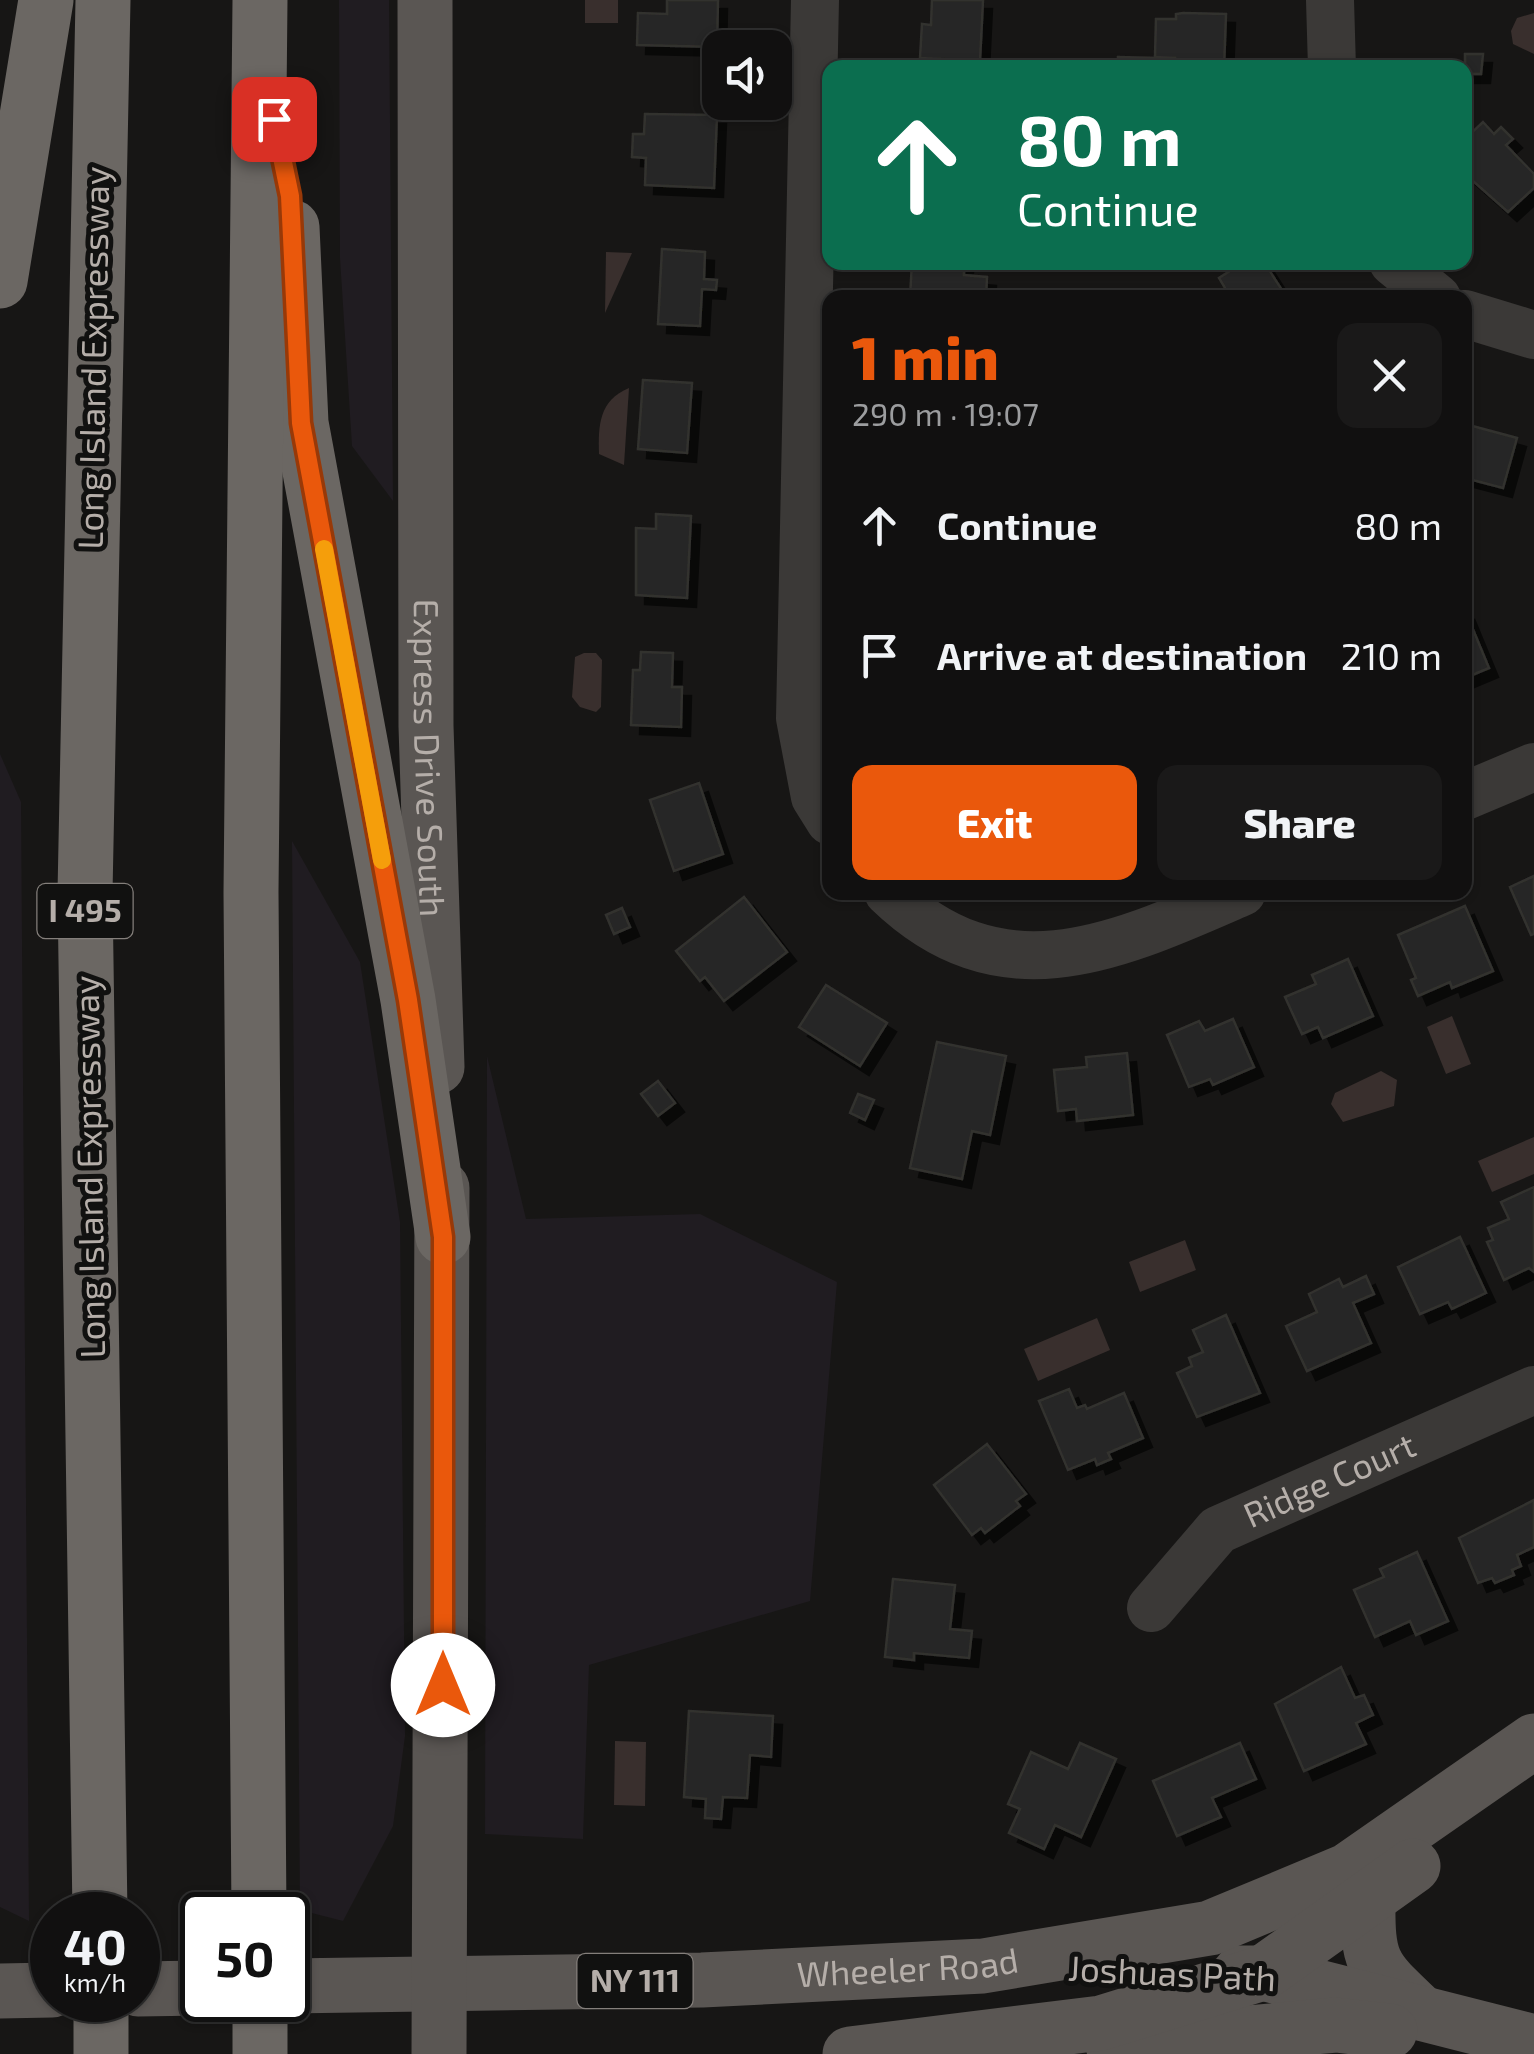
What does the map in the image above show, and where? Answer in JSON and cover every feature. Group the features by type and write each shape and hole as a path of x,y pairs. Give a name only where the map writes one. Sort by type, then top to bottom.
{"highway":[{"path":"0,282 46,0"},
{"name":"Long Island Expressway","path":"100,1892 85,892 103,0"},
{"path":"259,22 290,196 301,423 408,1000 443,1237"},
{"path":"259,22 251,931 260,1892"},
{"path":"100,2022 101,2054"},
{"path":"260,2022 260,2054"}],"main road":[{"name":"Express Drive South","path":"426,0 426,726 443,1237 440,2054"},
{"name":"Wheeler Road","path":"310,1986 702,1980 983,1966 1210,1928 1347,1870 1534,1742"},
{"name":"Wheeler Road","path":"850,2054 1102,2023 1263,1974 1435,1850 1534,1742"},
{"path":"1368,1898 1372,1962 1421,2013"},
{"name":"Joshuas Path","path":"983,1966 1263,1974 1534,2044"},
{"path":"0,1991 30,1990"},
{"name":"Joshuas Path","path":"1025,2054 1170,2048 1336,2024 1534,2044"}],"street":[{"path":"815,0 800,718 815,796 822,808"},
{"path":"1330,0 1332,60"},
{"path":"1402,270 1427,290"},
{"path":"1472,316 1534,336"},
{"path":"1472,793 1534,767"},
{"path":"896,900 920,923 988,951 1070,956 1130,940 1223,900"},
{"name":"Ridge Court","path":"1151,1608 1218,1530 1534,1390"}],"shaded area":[{"path":"339,0 389,0 393,501 352,446 340,258"},
{"path":"585,0 618,0 618,23 585,23"},
{"path":"1534,13 1534,54 1513,44 1511,31 1517,18"},
{"path":"606,252 632,253 605,313"},
{"path":"629,388 624,465 599,454 599,434 606,407"},
{"path":"596,653 602,660 601,707 596,712 580,707 572,697 575,657"},
{"path":"0,754 21,802 29,1921 0,1907"},
{"path":"292,841 360,962 400,1222 405,1736 393,1826 343,1921 310,1913 310,1892 300,1892"},
{"path":"1452,1016 1471,1064 1446,1074 1427,1027"},
{"path":"487,1056 526,1219 700,1214 837,1282 810,1601 589,1665 583,1839 485,1834"},
{"path":"1381,1071 1397,1080 1394,1106 1343,1122 1331,1104 1335,1093"},
{"path":"1534,1137 1534,1174 1492,1192 1478,1161"},
{"path":"1185,1240 1196,1270 1140,1292 1129,1262"},
{"path":"1097,1318 1110,1350 1038,1381 1024,1349"},
{"path":"615,1741 646,1742 645,1806 614,1805"}],"building":[{"path":"667,0 718,0 717,30 702,30 702,47 637,45 638,13 667,14"},
{"path":"932,0 983,0 980,60 920,58 922,24 931,25"},
{"path":"1176,14 1226,14 1224,60 1155,57 1156,19 1176,19"},
{"path":"1465,54 1483,54 1481,74 1472,74 1472,60 1465,60"},
{"path":"1118,57 1158,58 1158,60"},
{"path":"645,114 702,115 702,120 717,120 714,188 645,185 646,158 632,157 633,134 644,134"},
{"path":"1483,122 1494,134 1501,127 1513,139 1506,145 1534,174 1534,188 1508,212 1472,180 1472,132"},
{"path":"662,249 705,252 704,279 717,280 716,290 702,289 700,326 658,324"},
{"path":"912,270 964,270 964,275 987,277 986,290 910,290"},
{"path":"1232,270 1269,270 1282,290 1226,290 1219,278"},
{"path":"643,380 692,383 687,453 638,449"},
{"path":"1472,426 1517,438 1503,488 1472,480"},
{"path":"656,514 691,516 687,598 636,595 636,528 656,529"},
{"path":"1472,627 1489,668 1472,675"},
{"path":"641,652 673,653 672,687 682,687 681,727 631,725 633,670 640,670"},
{"path":"699,783 723,854 674,871 650,800"},
{"path":"1534,876 1534,934 1531,935 1510,887"},
{"path":"744,897 787,952 724,1001 705,977 700,981 676,951"},
{"path":"1465,906 1493,971 1452,988 1450,982 1418,996 1411,980 1416,978 1398,935"},
{"path":"622,908 630,927 614,934 606,915"},
{"path":"1348,959 1373,1016 1323,1038 1318,1027 1302,1034 1285,997 1316,984 1312,975"},
{"path":"826,985 887,1023 860,1066 799,1027"},
{"path":"1233,1019 1254,1067 1213,1085 1210,1079 1189,1087 1167,1035 1199,1021 1205,1031"},
{"path":"937,1042 1006,1056 990,1135 972,1131 962,1179 910,1168"},
{"path":"1127,1053 1133,1115 1077,1121 1076,1109 1058,1111 1054,1070 1087,1067 1086,1057"},
{"path":"658,1081 675,1103 658,1116 641,1094"},
{"path":"858,1094 874,1100 865,1120 850,1113"},
{"path":"1534,1187 1534,1272 1529,1268 1504,1280 1487,1242 1493,1240 1488,1228 1509,1219 1501,1202"},
{"path":"1460,1237 1486,1293 1452,1309 1448,1302 1420,1314 1398,1267"},
{"path":"1366,1276 1374,1294 1353,1303 1371,1343 1307,1371 1286,1326 1317,1312 1309,1294 1339,1279 1343,1287"},
{"path":"1226,1315 1260,1393 1197,1417 1177,1373 1192,1366 1189,1358 1203,1352 1193,1330"},
{"path":"1069,1389 1077,1408 1085,1405 1087,1409 1124,1393 1143,1438 1108,1453 1111,1459 1097,1465 1095,1459 1068,1470 1039,1401"},
{"path":"987,1444 1026,1494 1016,1501 1020,1506 985,1533 981,1528 972,1535 934,1485"},
{"path":"1534,1500 1534,1547 1517,1555 1521,1566 1512,1570 1514,1575 1495,1583 1492,1578 1478,1583 1459,1538"},
{"path":"1417,1552 1448,1621 1416,1635 1410,1621 1375,1637 1354,1590 1384,1577 1380,1569"},
{"path":"893,1579 955,1585 950,1629 972,1631 969,1658 914,1653 914,1660 885,1657"},
{"path":"1341,1667 1355,1698 1364,1695 1373,1715 1356,1723 1366,1744 1304,1771 1275,1704"},
{"path":"689,1711 773,1716 771,1757 750,1755 747,1798 723,1797 721,1819 705,1818 706,1799 684,1797"},
{"path":"1080,1743 1116,1759 1081,1837 1055,1825 1044,1849 1009,1833 1020,1809 1008,1804 1031,1752 1068,1769"},
{"path":"1240,1743 1256,1779 1212,1798 1221,1817 1177,1836 1153,1781"}],"slow traffic":[{"path":"324,549 382,860"}],"route":[{"path":"274,119 290,196 301,423 408,1000 443,1237 443,1685"}]}
